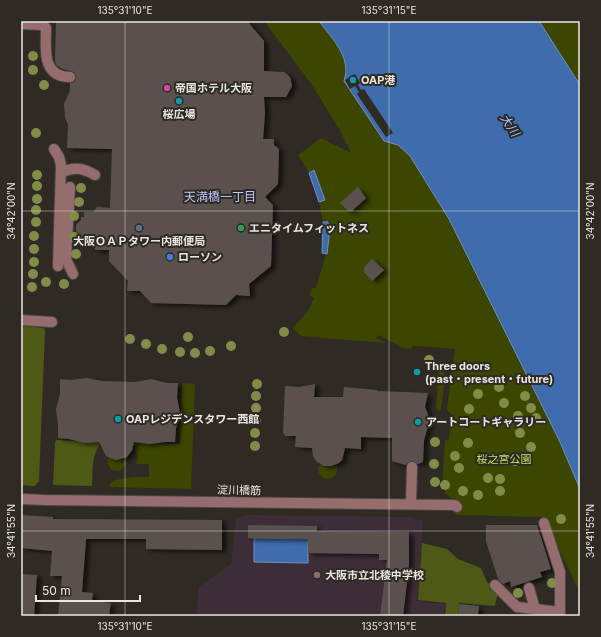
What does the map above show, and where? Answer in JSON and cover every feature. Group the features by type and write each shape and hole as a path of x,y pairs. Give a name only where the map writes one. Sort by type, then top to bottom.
{"street":[{"path":"21,24 43,22 46,28 46,54 48,65 55,73 70,76"},
{"path":"54,149 60,160 61,173 58,266"},
{"path":"61,173 77,168 95,174"},
{"path":"70,187 66,259 73,274"},
{"path":"21,320 52,322"},
{"path":"411,504 412,467"},
{"name":"淀川橋筋","path":"21,499 411,504 455,505 457,507"},
{"path":"495,586 517,607 560,614 560,572 544,523"},
{"path":"529,588 535,609"}],"shaded area":[{"name":"大阪市立北稜中学校","path":"247,515 411,517 423,521 417,601 445,604 444,616 196,616 199,587 231,564 236,519"}],"green space":[{"name":"桜之宮公園","path":"264,21 319,21 335,41 343,55 346,71 345,80 384,141 398,145 410,156 449,219 560,442 580,489 580,592 543,517 456,515 457,499 451,498 445,493 442,486 445,441 449,439 451,413 448,412 447,409 455,349 417,346 413,346 411,349 402,348 379,335 376,338 386,343 301,336 293,328 305,314 314,298 309,295 312,288 315,288 318,281 326,257 329,240 327,222 323,222 319,202 325,200 314,170 309,173 298,155 321,138 351,153 339,129 312,85"},
{"path":"539,21 580,21 580,85"},
{"path":"24,326 44,328 45,331 39,481 35,486 21,485 21,329"},
{"path":"443,368 445,377 444,388 441,409 439,411 436,408 439,369"},
{"path":"182,383 195,384 191,489 109,487 111,482 120,479 149,477 149,464 136,464 138,457 133,443 180,444"},
{"path":"56,440 101,442 94,458 92,486 53,485"},
{"path":"109,457 126,458 126,465 119,471 112,470 108,464"},
{"path":"320,464 331,466 337,464 336,474 334,477 330,479 323,478 318,470"},
{"path":"422,543 447,549 458,559 481,568 487,582 498,592 495,606 459,603 458,616 445,616 446,603 418,600"}],"water":[{"name":"大川","path":"319,21 539,21 580,85 580,489 560,442 449,219 410,156 398,145 384,141 344,81 346,72 343,56 335,42"},
{"path":"314,170 325,200 319,202 309,173"},
{"path":"323,222 328,222 329,238 327,254 322,253"},
{"path":"254,538 308,539 308,563 254,562"}],"pier":[{"path":"355,74 360,83 358,85 361,90 364,89 393,133 386,137 357,94 359,92 355,86 350,89 345,80"}],"building":[{"path":"56,21 247,21 264,41 264,71 284,72 290,77 292,86 286,97 264,97 265,114 263,139 274,139 274,145 279,149 278,184 265,197 273,205 271,266 249,284 250,296 236,295 226,305 151,303 140,291 127,291 128,281 109,261 109,250 96,250 91,244 84,244 84,239 81,238 81,235 76,231 76,225 81,220 81,217 84,217 84,212 93,212 97,207 110,208 112,149 67,148 68,125 65,117 64,104 70,91 70,83 75,81 76,77 74,72 57,66 55,62"},
{"path":"358,187 366,198 352,211 348,211 340,203"},
{"path":"372,259 384,270 372,281 364,272 364,268"},
{"name":"OAPレジデンスタワー西館","path":"87,378 102,381 136,382 151,379 167,383 178,383 177,398 180,413 176,428 175,442 149,444 134,442 132,450 127,457 116,460 106,456 99,442 85,443 58,438 56,409 60,394 60,379 70,380"},
{"path":"315,384 314,397 343,397 344,387 378,391 428,393 425,407 428,414 429,423 424,440 423,462 418,464 412,461 405,465 392,461 392,438 361,437 361,449 345,448 342,460 331,466 324,466 316,461 313,456 312,448 295,447 296,436 285,436 285,434 283,434 285,386 299,387"},
{"path":"21,515 53,517 53,519 222,520 222,550 146,549 146,539 86,539 82,592 93,593 92,601 111,603 109,616 58,616 62,576 50,576 52,551 21,548"},
{"path":"248,525 317,526 317,531 409,532 409,565 403,616 380,616 387,560 379,560 379,554 308,553 308,539 248,538"},
{"path":"486,525 537,525 551,569 540,572 542,577 511,587 510,581 503,584 498,579 486,541"},
{"path":"21,574 37,575 34,616 21,616"},
{"path":"459,604 479,606 478,616 458,616"}],"place":[{"name":"OAP港","path":"353,80"},
{"name":"帝国ホテル大阪","path":"167,88"},
{"name":"桜広場","path":"179,101"},
{"name":"大阪ＯＡＰタワー内郵便局","path":"139,228"},
{"name":"エニタイムフィットネス","path":"241,228"},
{"name":"ローソン","path":"170,257"},
{"name":"Three doors (past・present・future)","path":"417,372"},
{"name":"OAPレジデンスタワー西館","path":"118,419"},
{"name":"アートコートギャラリー","path":"418,422"},
{"name":"大阪市立北稜中学校","path":"317,575"}],"district":[{"name":"天満橋一丁目","path":"220,196"}]}
